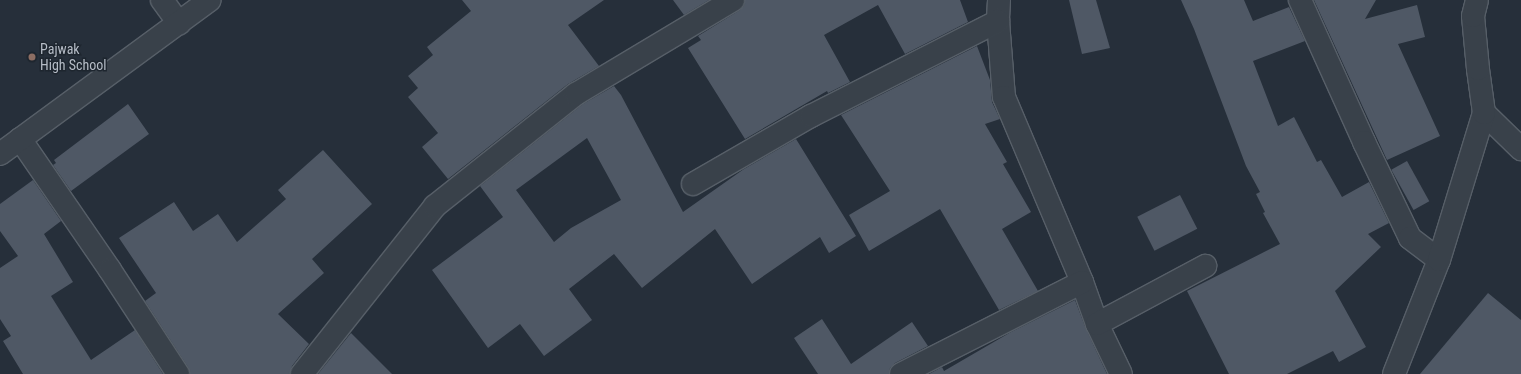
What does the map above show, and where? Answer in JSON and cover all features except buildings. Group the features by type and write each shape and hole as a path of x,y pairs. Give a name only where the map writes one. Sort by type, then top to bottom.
{"street":[{"path":"162,0 179,23"},
{"path":"0,154 210,0"},
{"path":"302,374 435,206 576,94 733,0"},
{"path":"999,0 998,21 1004,97 1082,282 1097,324 1121,374"},
{"path":"1300,0 1410,238 1439,260"},
{"path":"1394,374 1439,260 1484,112 1473,16 1477,0"},
{"path":"693,184 811,116 998,21"},
{"path":"1484,112 1521,149"},
{"path":"20,139 110,270 178,374"},
{"path":"1097,324 1205,266"},
{"path":"902,374 1082,282"}],"place":[{"name":"Pajwak High School","path":"32,57"}]}
